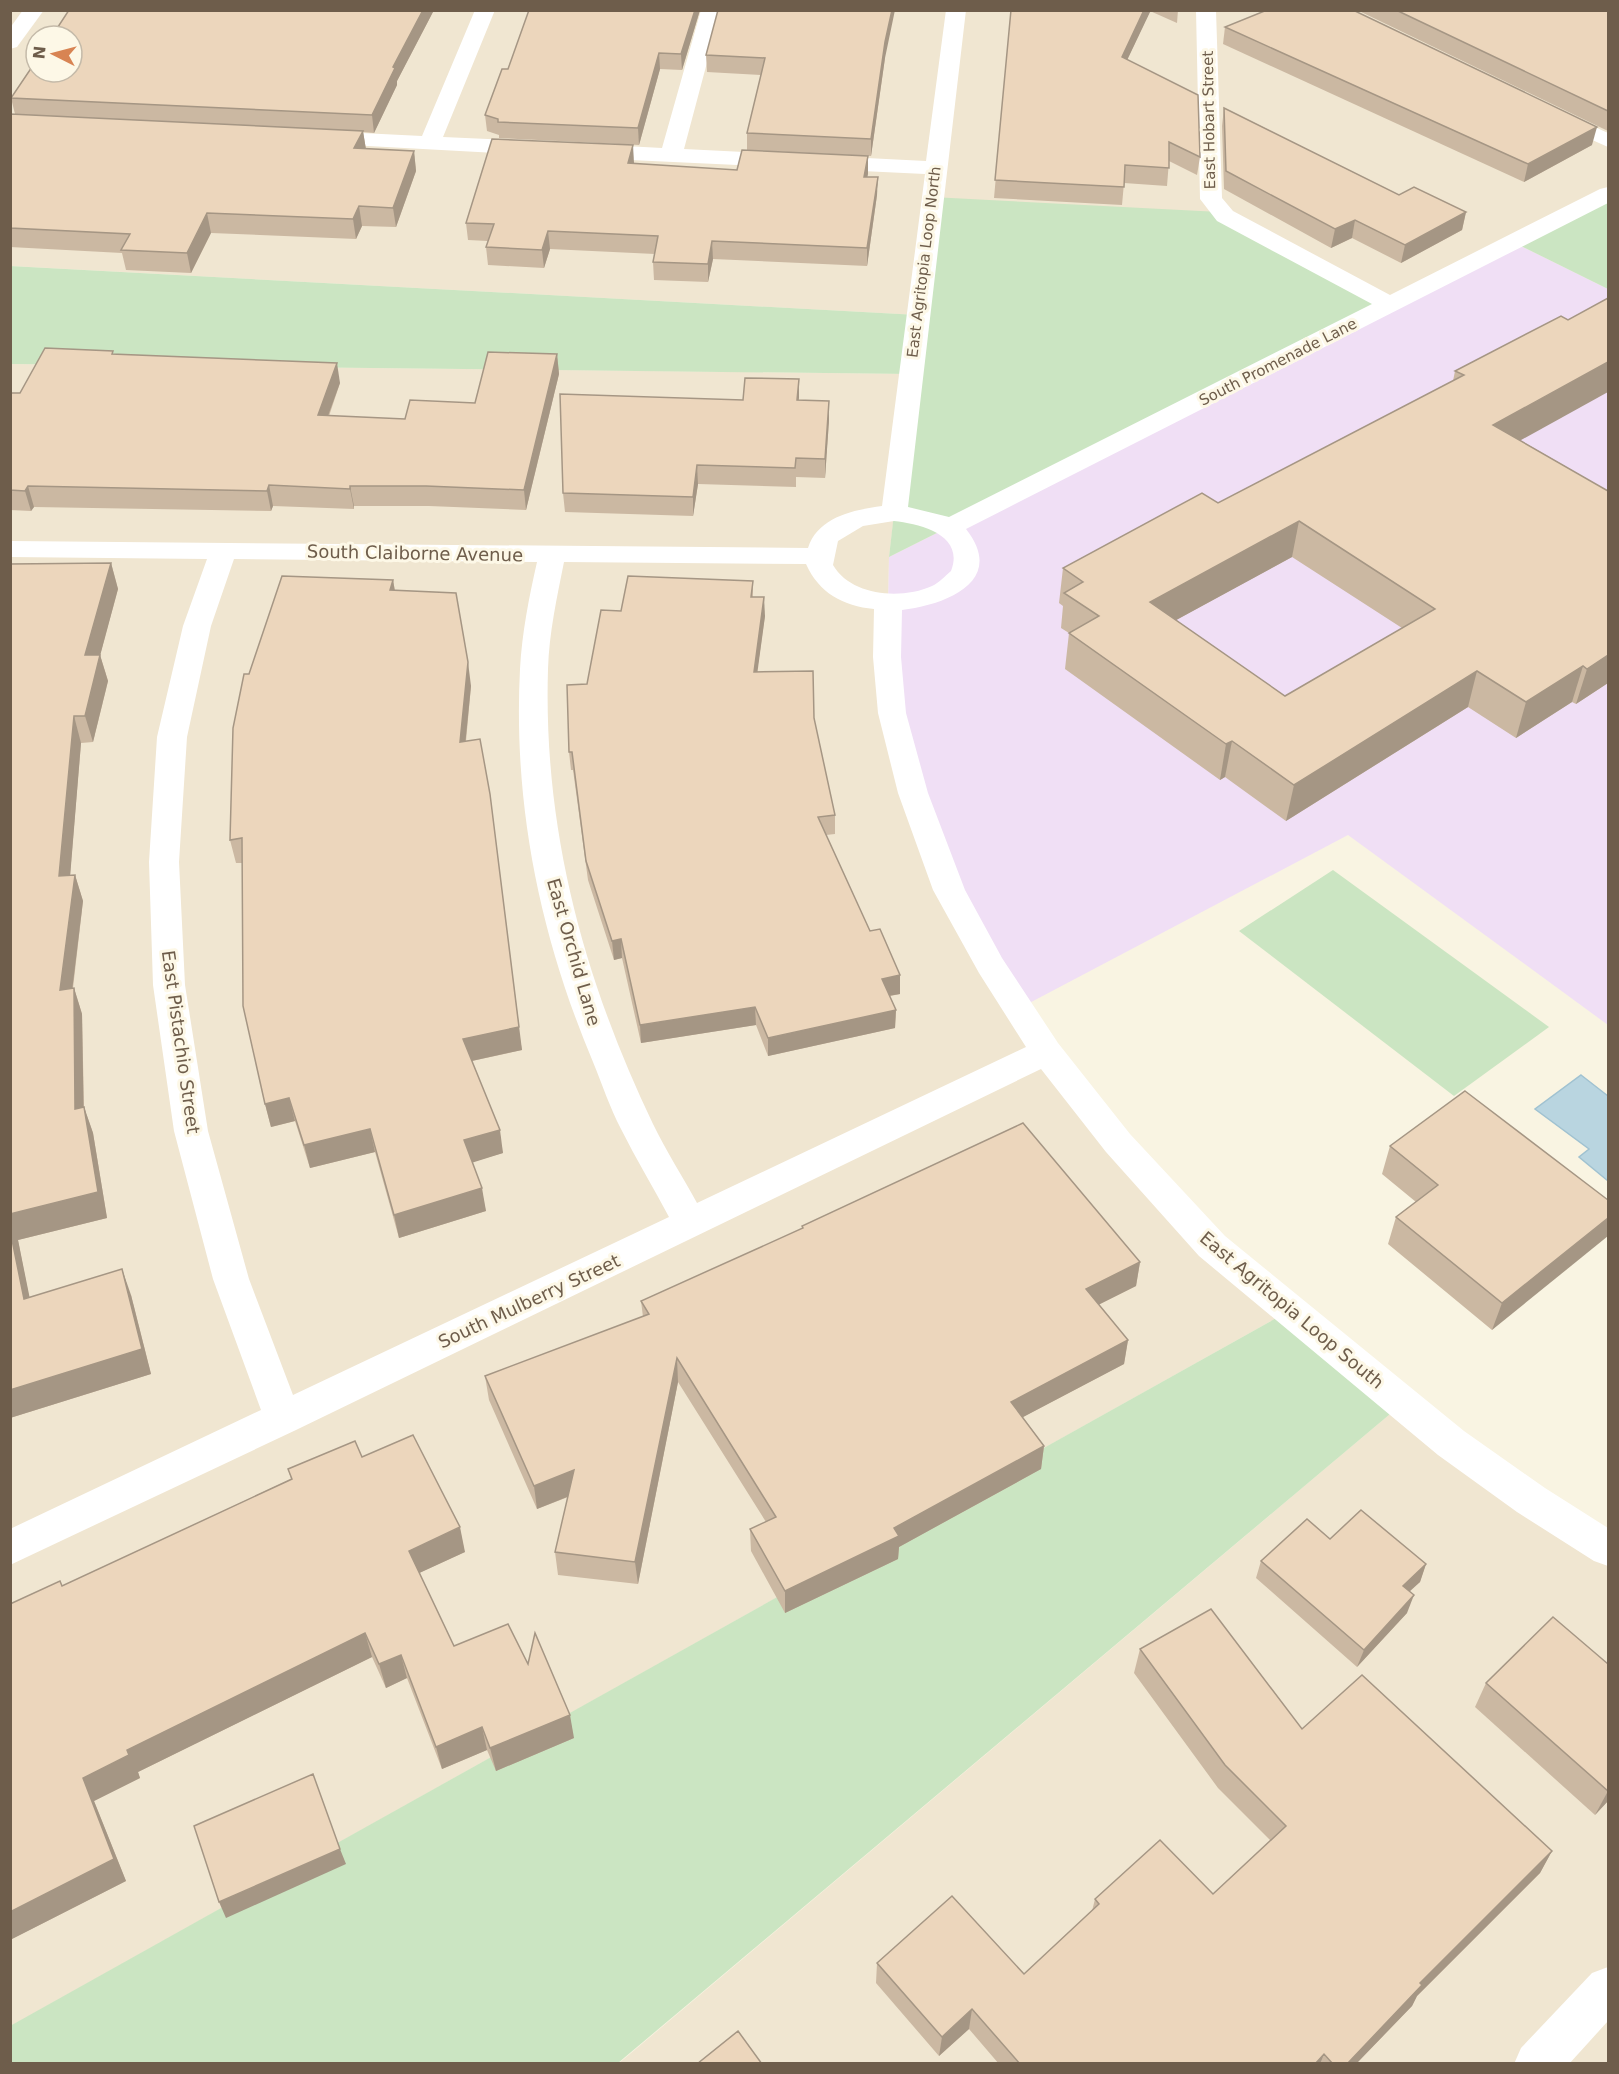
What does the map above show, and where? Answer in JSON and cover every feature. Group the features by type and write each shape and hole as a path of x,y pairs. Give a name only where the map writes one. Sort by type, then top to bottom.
{"street":[{"path":"10,43 34,10"},
{"path":"430,143 485,10"},
{"path":"671,156 711,10"},
{"name":"East Agritopia Loop North","path":"894,513 956,10"},
{"name":"East Hobart Street","path":"1206,10 1211,199 1225,216 1391,305"},
{"path":"1534,106 1608,141"},
{"path":"302,137 935,168"},
{"name":"South Promenade Lane","path":"948,528 1608,195"},
{"path":"894,513 932,520 948,528 961,541 968,556 966,571 955,585 937,596 914,603 888,604 865,600 838,587 822,570 819,556 823,542 835,530 852,520 894,513"},
{"name":"South Claiborne Avenue","path":"10,549 819,556"},
{"name":"East Pistachio Street","path":"223,551 197,626 172,737 164,862 169,985 191,1131 200,1165 231,1279 284,1419"},
{"name":"East Orchid Lane","path":"552,554 540,614 534,668 534,735 539,813 556,903 585,1004 637,1127 691,1224"},
{"name":"East Agritopia Loop South","path":"888,604 887,657 892,713 913,793 949,890 990,965 1046,1052 1118,1143 1212,1246 1451,1443 1531,1500 1608,1549"},
{"name":"South Mulberry Street","path":"10,1548 284,1419 1046,1052"},
{"path":"1537,2064 1608,1989"}],"shaded area":[{"path":"10,11 1608,11 1608,194 1391,305 918,315 11,266"},
{"path":"1515,243 1608,289 1608,1025 1348,835 1018,1009 949,890 887,657 889,557"},
{"path":"11,364 911,374 889,557 887,657 1046,1052 1289,1311 11,2026"},
{"path":"1402,1404 1531,1500 1608,1549 1608,2063 618,2064"}],"green space":[{"path":"1608,194 1608,289 1515,243"},
{"path":"932,197 1220,212 1391,305 889,557 910,374 11,364 10,266 918,315"},
{"path":"1333,870 1549,1027 1454,1096 1239,931"},
{"path":"1289,1311 1402,1404 618,2063 11,2063 10,2026"}],"water":[{"path":"1581,1075 1608,1096 1608,1181 1579,1157 1589,1149 1535,1109"}],"building":[{"path":"69,10 423,10 393,67 395,68 372,115 11,98 24,79 24,84 84,84 84,24 60,24"},
{"path":"529,10 695,10 681,54 659,53 638,128 498,122 498,119 485,115 502,69 508,69"},
{"path":"718,10 892,10 871,139 747,133 765,58 706,55"},
{"path":"1011,10 1144,10 1122,57 1198,95 1200,157 1169,142 1169,168 1125,165 1124,187 995,180"},
{"path":"1267,10 1353,10 1597,127 1528,164 1225,27"},
{"path":"1396,10 1608,10 1608,111"},
{"path":"1224,108 1399,195 1414,187 1466,212 1405,245 1355,220 1335,229 1226,171"},
{"path":"10,114 363,131 354,148 414,151 393,208 359,206 353,219 207,213 187,253 121,250 130,234 10,228"},
{"path":"492,139 633,145 628,163 737,170 742,150 868,156 864,177 878,177 867,248 712,241 708,264 653,262 658,236 548,231 542,250 486,247 494,224 466,223"},
{"path":"1608,298 1608,362 1493,425 1608,491 1608,655 1587,669 1583,666 1526,702 1477,671 1294,785 1232,741 1226,744 1069,633 1099,616 1064,593 1083,582 1063,568 1202,493 1218,503 1464,375 1455,371 1561,316 1568,320","holes":["1299,521 1435,609 1285,696 1150,602"]},
{"path":"45,348 113,351 112,354 337,363 318,415 405,419 410,400 475,403 488,352 557,354 524,490 426,486 350,486 350,489 269,485 267,491 28,486 25,491 10,490 10,393 20,393"},
{"path":"745,378 799,379 797,400 829,401 825,459 796,458 795,468 697,465 693,497 563,493 560,394 743,400"},
{"path":"111,563 85,655 100,655 85,716 74,716 59,876 75,875 60,990 74,988 75,1109 84,1107 98,1192 10,1214 10,564"},
{"path":"282,576 393,580 390,590 456,593 468,662 460,742 480,739 490,794 519,1027 463,1039 500,1130 464,1140 482,1188 394,1215 370,1129 304,1145 289,1098 265,1104 243,1006 242,838 230,840 233,728 244,674 249,674"},
{"path":"628,576 753,581 751,597 764,597 754,672 813,671 814,718 835,815 818,817 870,931 880,929 900,975 882,979 896,1010 768,1038 755,1007 640,1025 621,939 612,941 586,861 572,752 569,752 567,685 587,684 601,610 621,611"},
{"path":"1465,1091 1608,1200 1608,1218 1502,1303 1396,1217 1438,1185 1390,1146"},
{"path":"1023,1123 1140,1262 1086,1289 1128,1340 1011,1402 1044,1446 894,1528 899,1536 785,1591 750,1529 776,1517 677,1358 635,1562 555,1552 574,1470 534,1486 485,1376 649,1314 641,1301 803,1228 802,1226"},
{"path":"10,1230 24,1299 122,1269 142,1349 10,1390"},
{"path":"413,1435 460,1527 409,1551 454,1646 508,1624 528,1664 535,1633 570,1715 490,1748 482,1727 436,1747 401,1655 379,1664 365,1633 127,1750 129,1755 83,1778 114,1859 10,1912 10,1604 60,1581 62,1586 292,1479 288,1469 355,1441 362,1457"},
{"path":"1361,1510 1426,1564 1403,1586 1414,1595 1364,1650 1261,1561 1307,1519 1330,1539"},
{"path":"1211,1609 1302,1729 1362,1675 1552,1851 1420,1983 1422,1985 1347,2064 1333,2064 1324,2054 1315,2064 1020,2064 972,2009 942,2037 877,1963 952,1896 1024,1974 1099,1904 1095,1899 1160,1840 1213,1894 1286,1826 1225,1765 1140,1649"},
{"path":"1553,1617 1608,1664 1608,1791 1486,1683"},
{"path":"313,1774 340,1849 219,1902 194,1826"},
{"path":"738,2031 762,2064 697,2064"}]}
